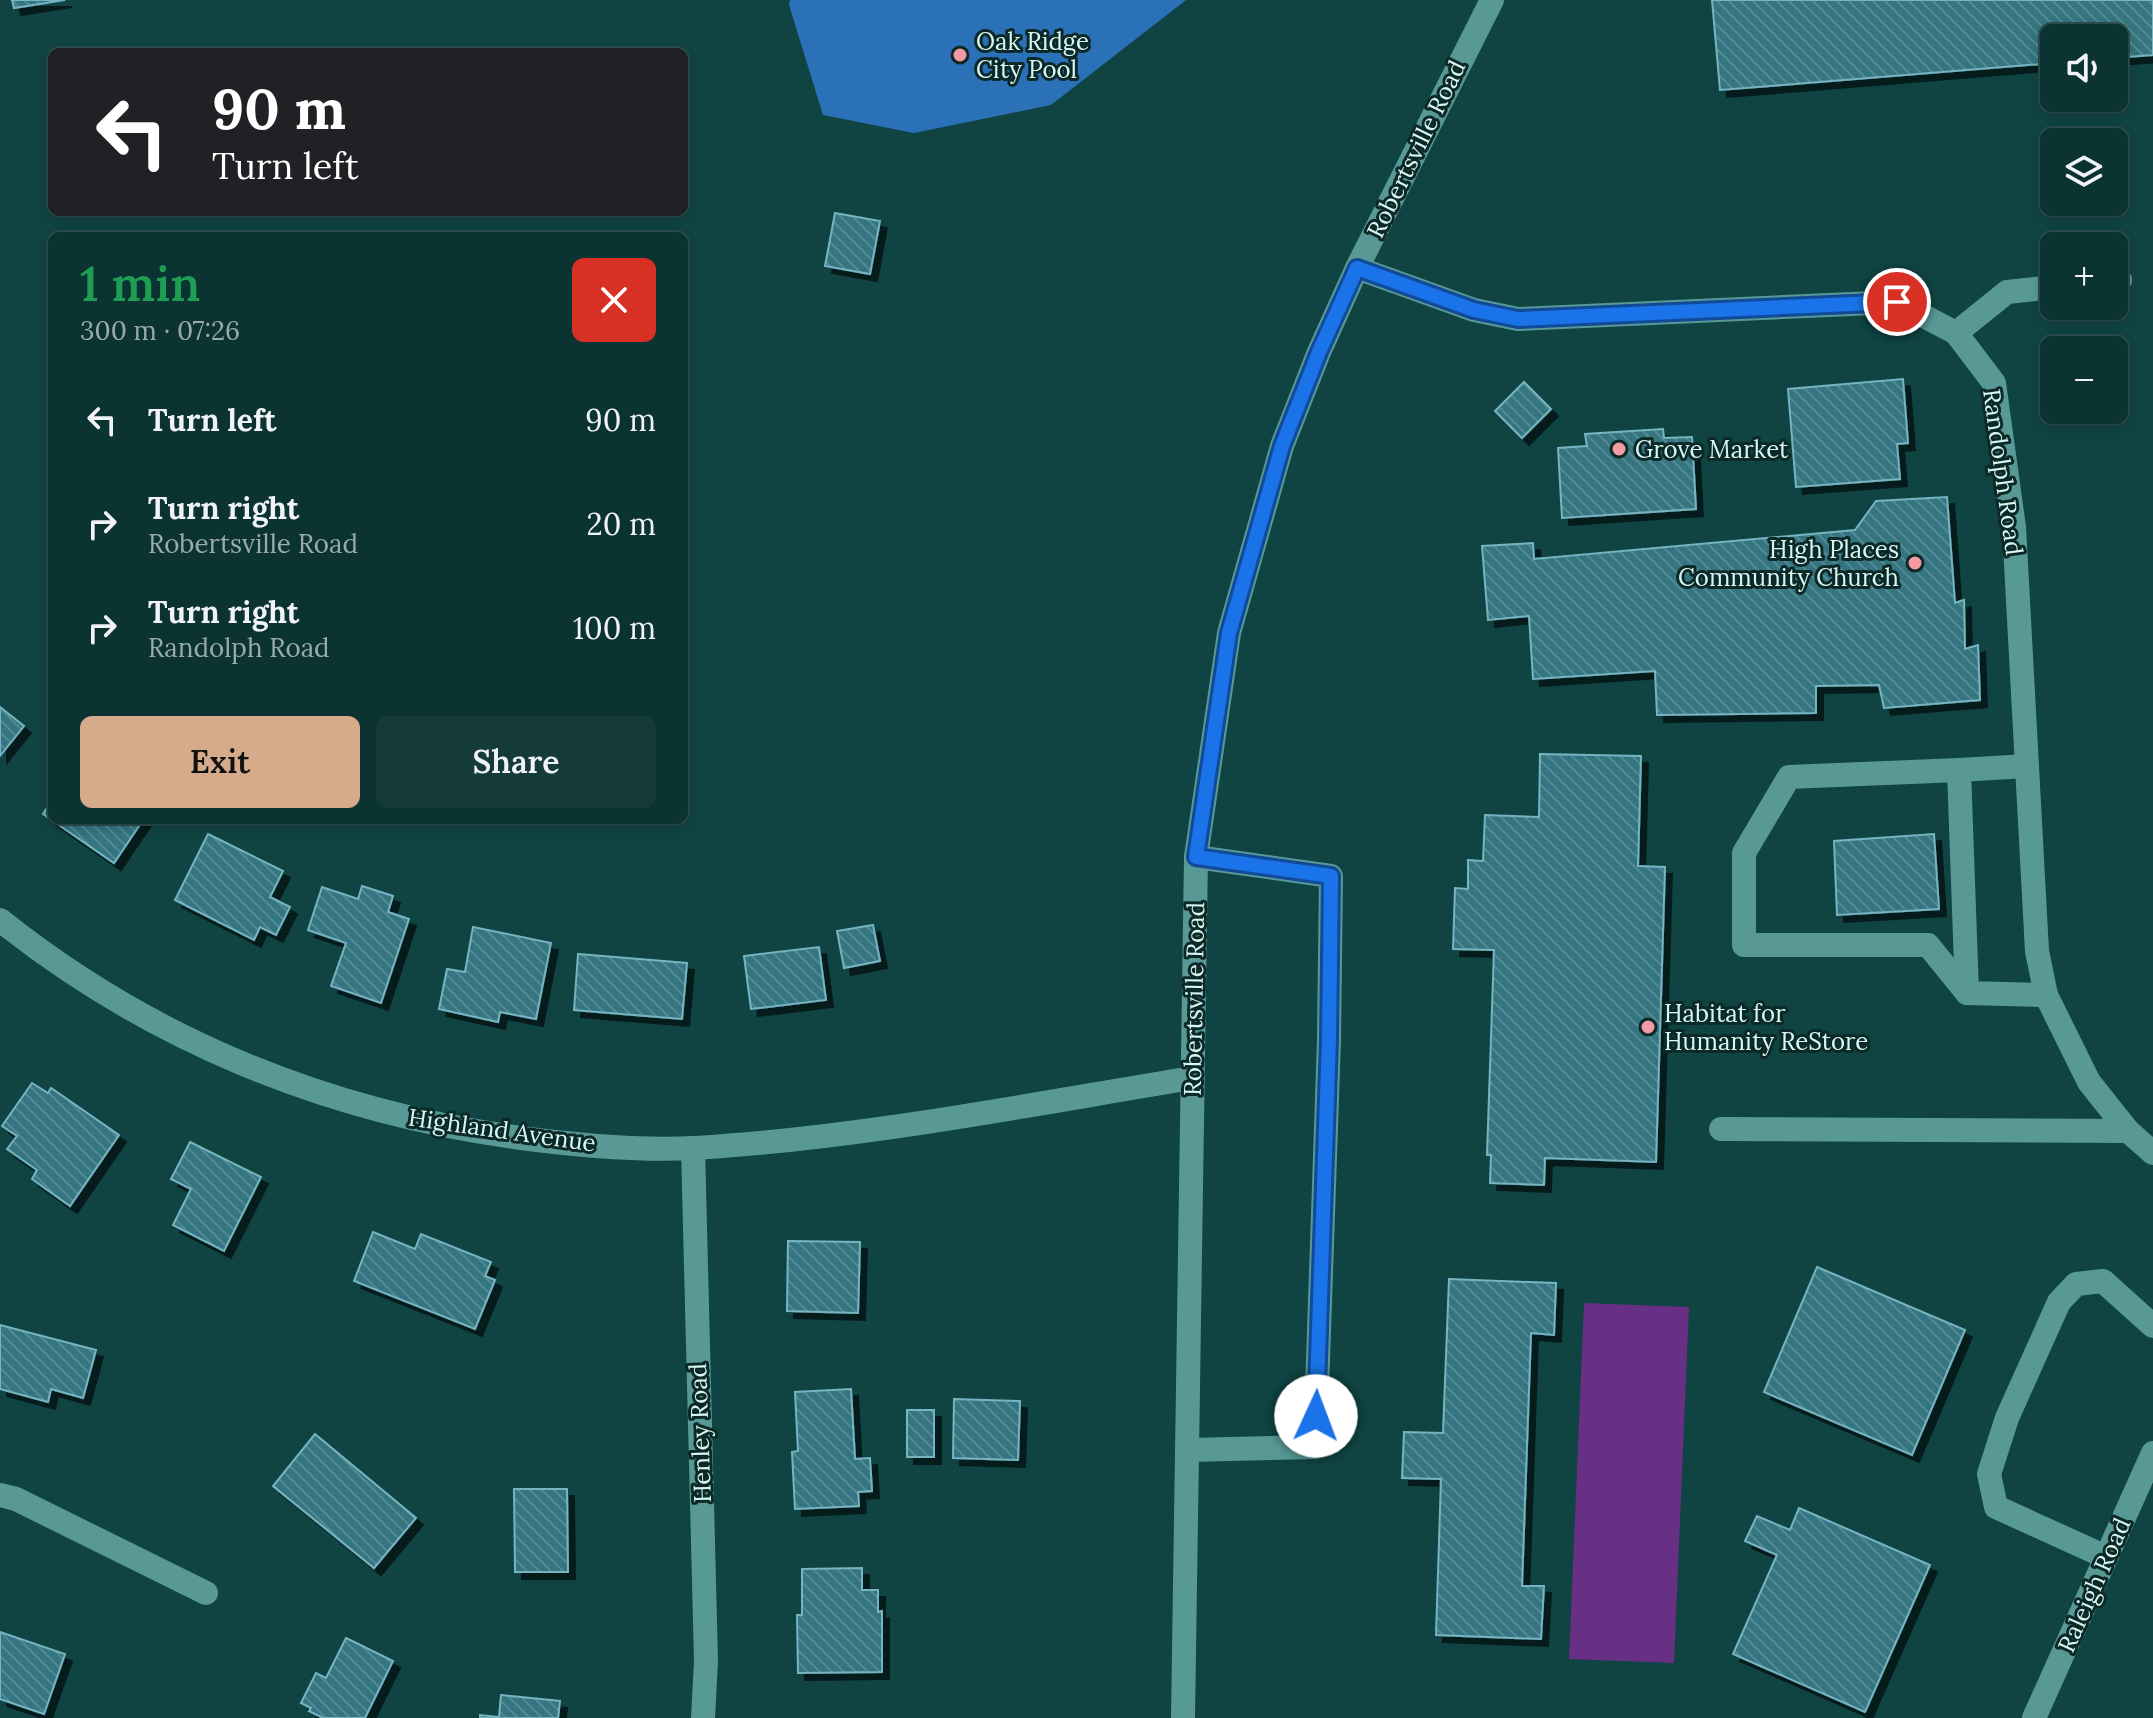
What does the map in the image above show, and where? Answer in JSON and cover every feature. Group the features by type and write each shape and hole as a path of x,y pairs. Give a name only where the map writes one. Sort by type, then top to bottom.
{"street":[{"name":"Robertsville Road","path":"1183,1718 1196,857 1229,633 1282,446 1319,352 1357,268 1492,0"},
{"name":"Randolph Road","path":"1357,268 1474,310 1518,319 1897,302 1956,333 1994,383 2014,527 2037,951 2046,995 2089,1082 2128,1131 2153,1153"},
{"path":"1956,333 2007,292 2040,288"},
{"path":"2027,766 1789,777 1744,853 1744,945 1928,945 1967,993 2046,995"},
{"path":"1959,770 1967,993"},
{"path":"1189,1450 1315,1447 1329,1040 1331,876 1196,857"},
{"name":"Highland Avenue","path":"0,920 95,988 183,1038 239,1063 322,1095 429,1124 490,1134 573,1145 693,1148 897,1126 1192,1078"},
{"path":"1721,1129 2128,1131"},
{"name":"Henley Road","path":"693,1148 706,1661 703,1718"},
{"path":"2106,1557 1996,1507 1989,1474 2007,1418 2049,1323 2059,1302 2076,1284 2103,1281 2153,1326"},
{"name":"Raleigh Road","path":"2034,1718 2153,1453"},
{"path":"0,1495 16,1499 206,1593"}],"shaded area":[{"path":"1584,1303 1689,1307 1674,1663 1569,1659"}],"water":[{"name":"Oak Ridge City Pool","path":"790,0 1186,0 1051,105 914,133 823,115"}],"building":[{"path":"12,0 65,0 14,8"},
{"path":"1712,0 2153,0 2153,55 2128,57 2128,24 2040,24 2040,64 1720,90"},
{"path":"835,213 880,221 870,274 825,266"},
{"path":"1903,379 1908,443 1897,444 1900,479 1796,487 1788,389"},
{"path":"1524,382 1551,409 1522,438 1495,411"},
{"path":"1663,429 1664,438 1692,437 1696,509 1562,518 1558,448 1587,446 1585,434"},
{"path":"1947,497 1955,603 1964,600 1965,649 1978,645 1980,700 1884,708 1879,685 1816,686 1816,713 1657,715 1655,671 1533,679 1529,616 1488,620 1482,546 1533,543 1534,559 1855,530 1876,501"},
{"path":"0,707 24,726 0,756"},
{"path":"1540,754 1641,756 1638,866 1665,867 1656,1162 1545,1158 1544,1185 1490,1183 1491,1155 1487,1155 1494,950 1453,949 1455,888 1468,889 1468,860 1483,861 1485,815 1539,817"},
{"path":"57,824 140,824 114,863"},
{"path":"208,834 283,871 270,897 290,907 276,935 260,927 254,940 175,900"},
{"path":"1934,834 1939,909 1837,915 1834,841"},
{"path":"362,886 393,896 388,912 409,919 381,1003 331,986 346,943 308,930 322,887 358,899"},
{"path":"873,925 880,961 844,968 837,931"},
{"path":"473,927 551,943 536,1019 500,1012 498,1022 439,1009 447,969 465,972"},
{"path":"819,947 826,1000 751,1009 744,956"},
{"path":"578,954 687,963 682,1019 574,1010"},
{"path":"32,1083 48,1093 51,1088 119,1135 70,1206 32,1179 37,1170 7,1149 17,1136 2,1126"},
{"path":"190,1142 261,1177 224,1251 173,1225 191,1189 171,1179"},
{"path":"373,1232 415,1249 421,1234 491,1262 485,1276 495,1280 475,1329 354,1281"},
{"path":"788,1241 860,1242 858,1313 787,1311"},
{"path":"1817,1267 1965,1330 1912,1455 1764,1392"},
{"path":"1449,1279 1556,1283 1554,1335 1531,1333 1522,1586 1544,1586 1541,1639 1436,1635 1441,1479 1402,1478 1404,1432 1443,1433"},
{"path":"0,1325 96,1350 83,1398 51,1389 48,1402 0,1389"},
{"path":"851,1389 855,1459 870,1458 872,1491 858,1492 859,1506 795,1509 792,1452 798,1451 795,1392"},
{"path":"954,1399 1020,1401 1018,1460 953,1458"},
{"path":"907,1410 934,1410 934,1457 907,1457"},
{"path":"315,1434 416,1518 374,1568 273,1486"},
{"path":"514,1489 567,1489 568,1572 515,1572"},
{"path":"1799,1508 1930,1565 1865,1712 1733,1654 1777,1555 1745,1541 1757,1516 1790,1530"},
{"path":"862,1568 862,1590 878,1590 878,1612 882,1611 882,1672 798,1673 797,1615 802,1615 802,1569"},
{"path":"0,1632 65,1654 44,1714 0,1699"},
{"path":"346,1638 393,1661 365,1718 323,1718 301,1703 316,1673 326,1678"},
{"path":"501,1695 560,1701 558,1718 480,1718 480,1715 499,1717"}],"place":[{"name":"Oak Ridge City Pool","path":"960,55"},
{"name":"Grove Market","path":"1619,449"},
{"name":"High Places Community Church","path":"1915,563"},
{"name":"Habitat for Humanity ReStore","path":"1648,1027"}],"route":[{"path":"1316,1416 1329,1040 1331,876 1196,857 1229,633 1282,446 1319,352 1357,268 1474,310 1518,319 1897,302"}]}
